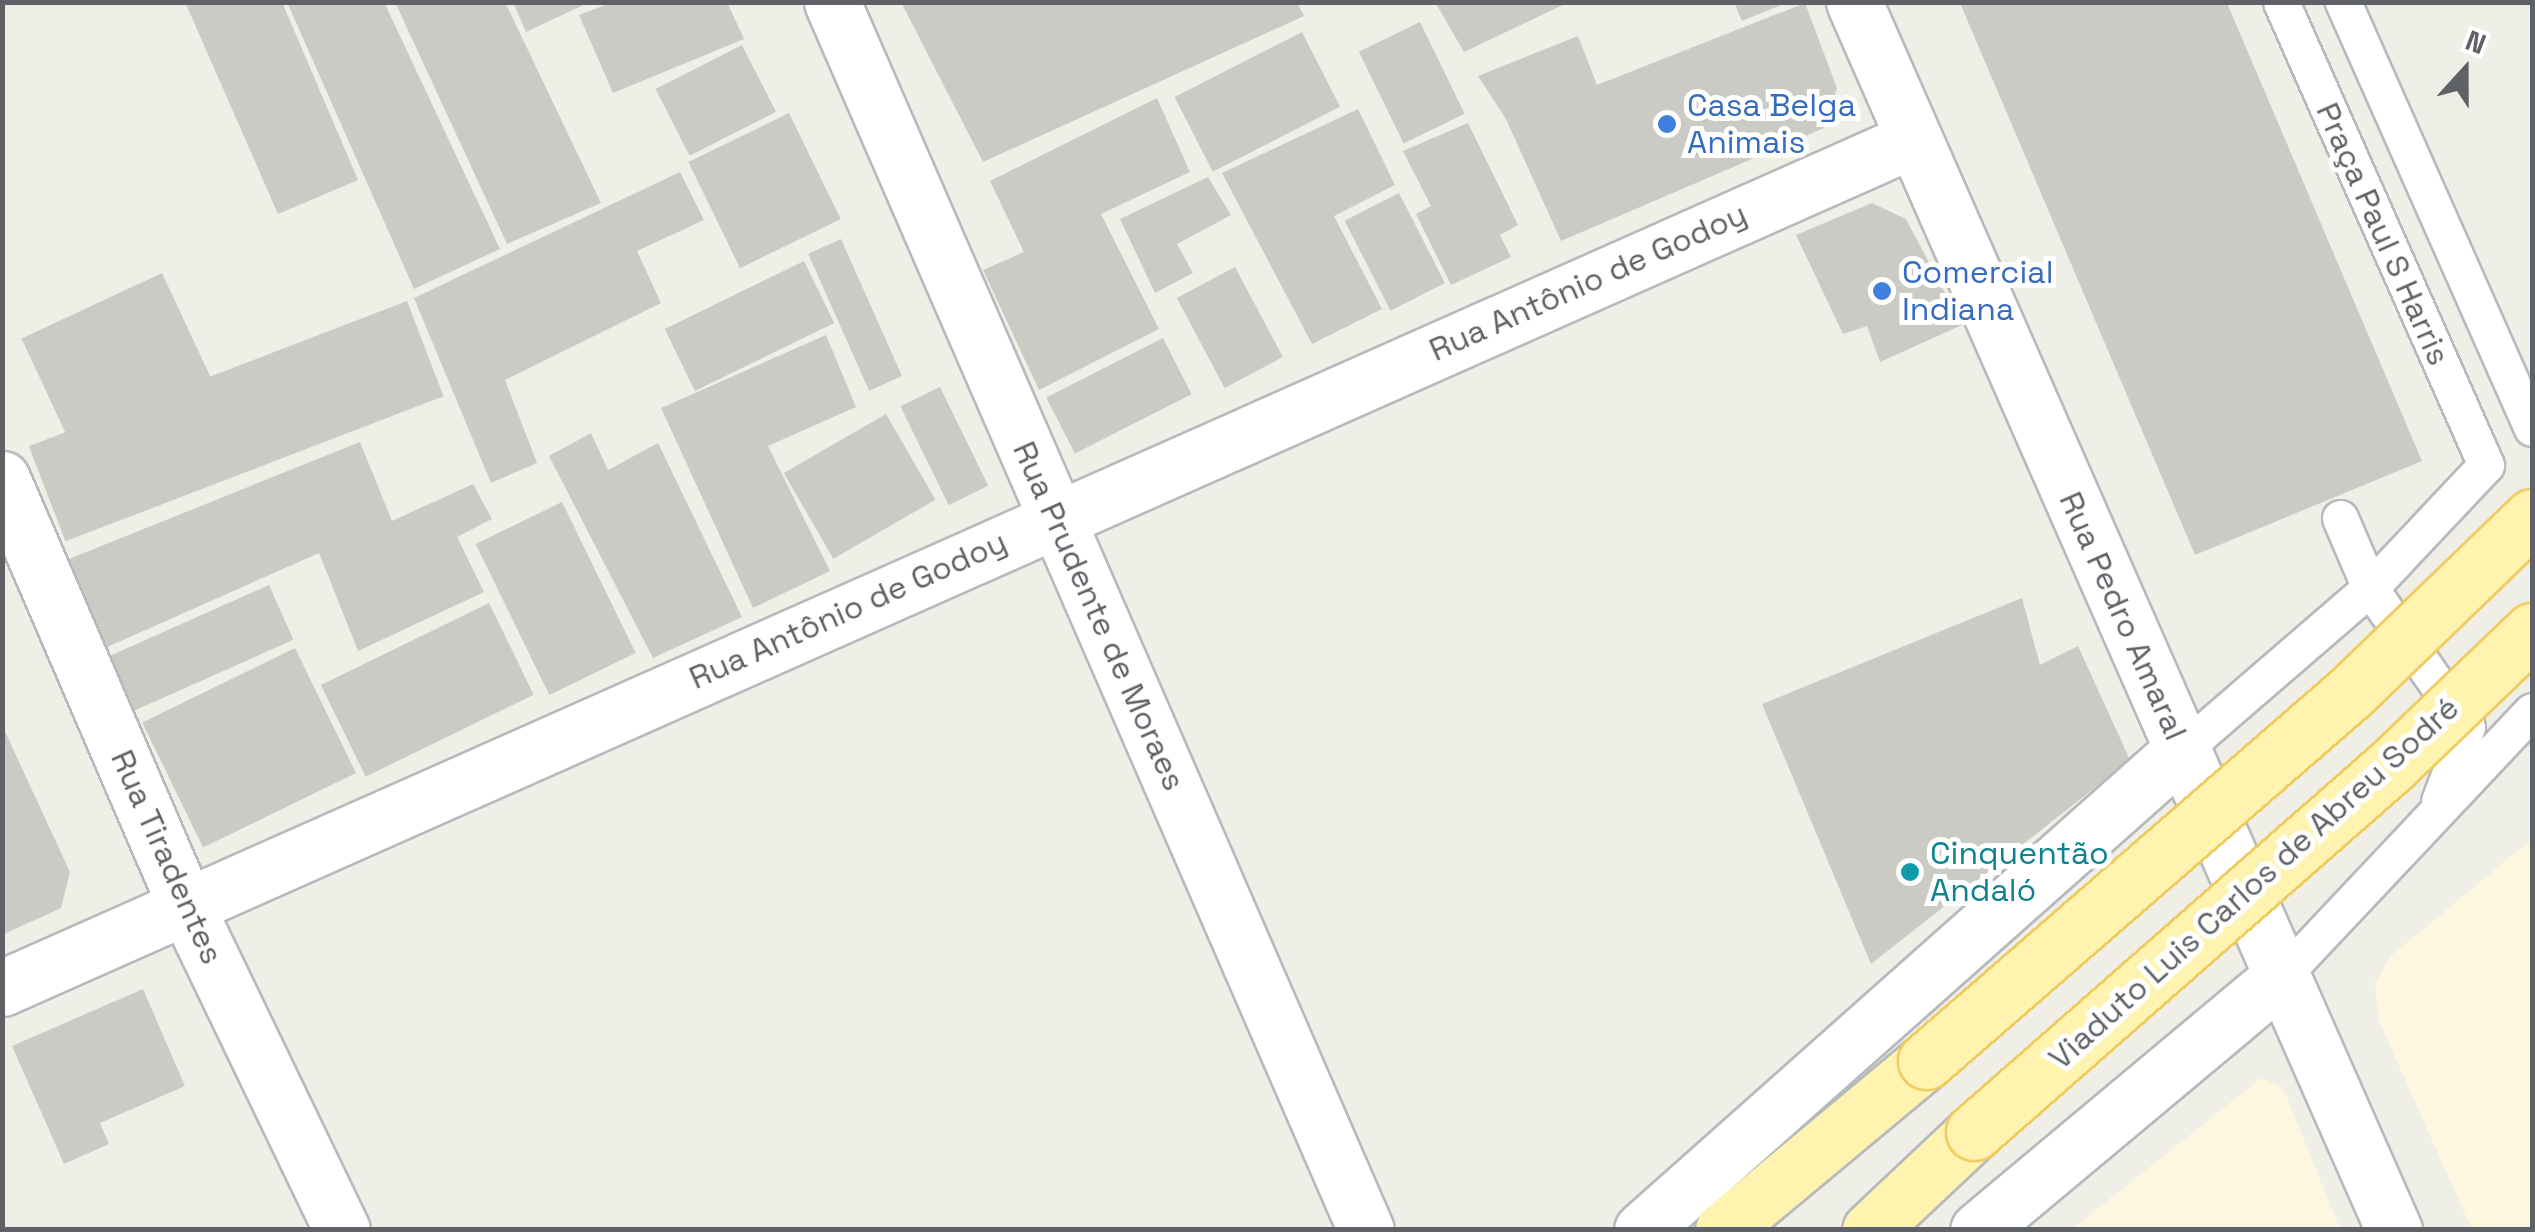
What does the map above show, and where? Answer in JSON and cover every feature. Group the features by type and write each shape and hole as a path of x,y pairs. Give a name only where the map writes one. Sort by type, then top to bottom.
{"main road":[{"path":"1723,1230 1926,1061 2351,692 2532,517"},
{"name":"Viaduto Luis Carlos de Abreu Sodré","path":"1870,1230 1974,1132 2391,766 2532,631"}],"street":[{"name":"Rua Prudente de Moraes","path":"832,2 1366,1230"},
{"name":"Rua Pedro Amaral","path":"1854,2 2394,1230"},
{"name":"Rua Antônio de Godoy","path":"2,988 1914,139"},
{"name":"Rua Tiradentes","path":"2,479 186,908 342,1230"},
{"path":"1642,1230 2182,750"},
{"path":"1978,1230 2282,976"}],"lane":[{"name":"Praça Paul S Harris","path":"2281,2 2486,466 2370,588"},
{"name":"Praça Paul S Harris","path":"2343,2 2532,428"},
{"path":"2340,518 2370,588 2467,726 2433,816"},
{"path":"2182,750 2370,588"},
{"path":"2282,976 2532,710"}],"shaded area":[{"path":"2532,839 2532,1229 2472,1229 2379,1021 2375,983 2391,956"},
{"path":"2261,1078 2283,1088 2340,1229 2072,1229"}],"building":[{"path":"185,2 282,2 358,180 278,214"},
{"path":"287,2 384,2 500,249 414,289"},
{"path":"395,2 505,2 601,203 507,244"},
{"path":"513,2 590,2 526,32"},
{"path":"613,2 727,2 744,39 613,93 579,15"},
{"path":"901,2 1297,2 1304,16 983,162"},
{"path":"1435,2 1569,2 1464,52"},
{"path":"1734,2 1786,2 1786,3 1742,21"},
{"name":"Casa Belga Animais","path":"1805,3 1837,88 1824,128 1561,241 1506,119 1478,76 1578,36 1597,85"},
{"path":"1960,3 2227,3 2422,461 2195,555"},
{"path":"1420,22 1465,114 1404,143 1359,52"},
{"path":"1302,32 1340,107 1213,172 1175,97"},
{"path":"742,45 776,112 690,156 656,89"},
{"path":"1157,98 1190,172 1101,214 1159,329 1039,390 983,270 1024,252 990,181"},
{"path":"1358,109 1395,185 1334,216 1382,309 1312,344 1222,173"},
{"path":"789,113 841,219 740,268 688,162"},
{"path":"1468,123 1518,225 1500,235 1511,257 1451,285 1416,214 1431,206 1403,151"},
{"path":"680,172 704,220 637,251 661,303 505,380 537,463 491,483 414,298"},
{"path":"1208,177 1231,215 1177,244 1193,273 1155,293 1120,219"},
{"path":"1399,193 1445,283 1391,311 1345,221"},
{"path":"1872,203 1906,219 1962,325 1880,362 1867,326 1843,334 1796,235"},
{"path":"841,239 902,376 869,391 808,254"},
{"path":"804,261 834,323 695,391 665,329"},
{"path":"1235,267 1283,357 1225,388 1177,298"},
{"path":"162,273 211,377 70,443 22,339"},
{"path":"407,301 444,396 65,541 29,446"},
{"path":"826,335 856,407 768,446 830,571 753,608 661,408"},
{"path":"1163,338 1192,394 1075,454 1046,397"},
{"path":"940,387 988,486 949,505 900,406"},
{"path":"886,414 936,500 833,559 784,473"},
{"path":"591,433 608,470 658,443 742,617 653,658 549,456"},
{"path":"360,442 392,521 473,484 492,519 457,537 484,592 358,651 319,553 105,648 69,559"},
{"path":"562,502 636,653 549,695 476,544"},
{"path":"269,585 293,640 129,713 105,658"},
{"name":"Cinquentão Andaló","path":"2022,598 2040,665 2078,646 2130,760 1871,964 1762,704"},
{"path":"489,603 534,695 366,777 321,685"},
{"path":"295,648 356,773 203,847 142,723"},
{"path":"2,725 70,872 61,908 2,935"},
{"path":"143,989 185,1086 100,1123 109,1144 64,1164 12,1046"}],"place":[{"name":"Casa Belga Animais","path":"1667,124"},
{"name":"Comercial Indiana","path":"1882,291"},
{"name":"Cinquentão Andaló","path":"1910,872"}]}
